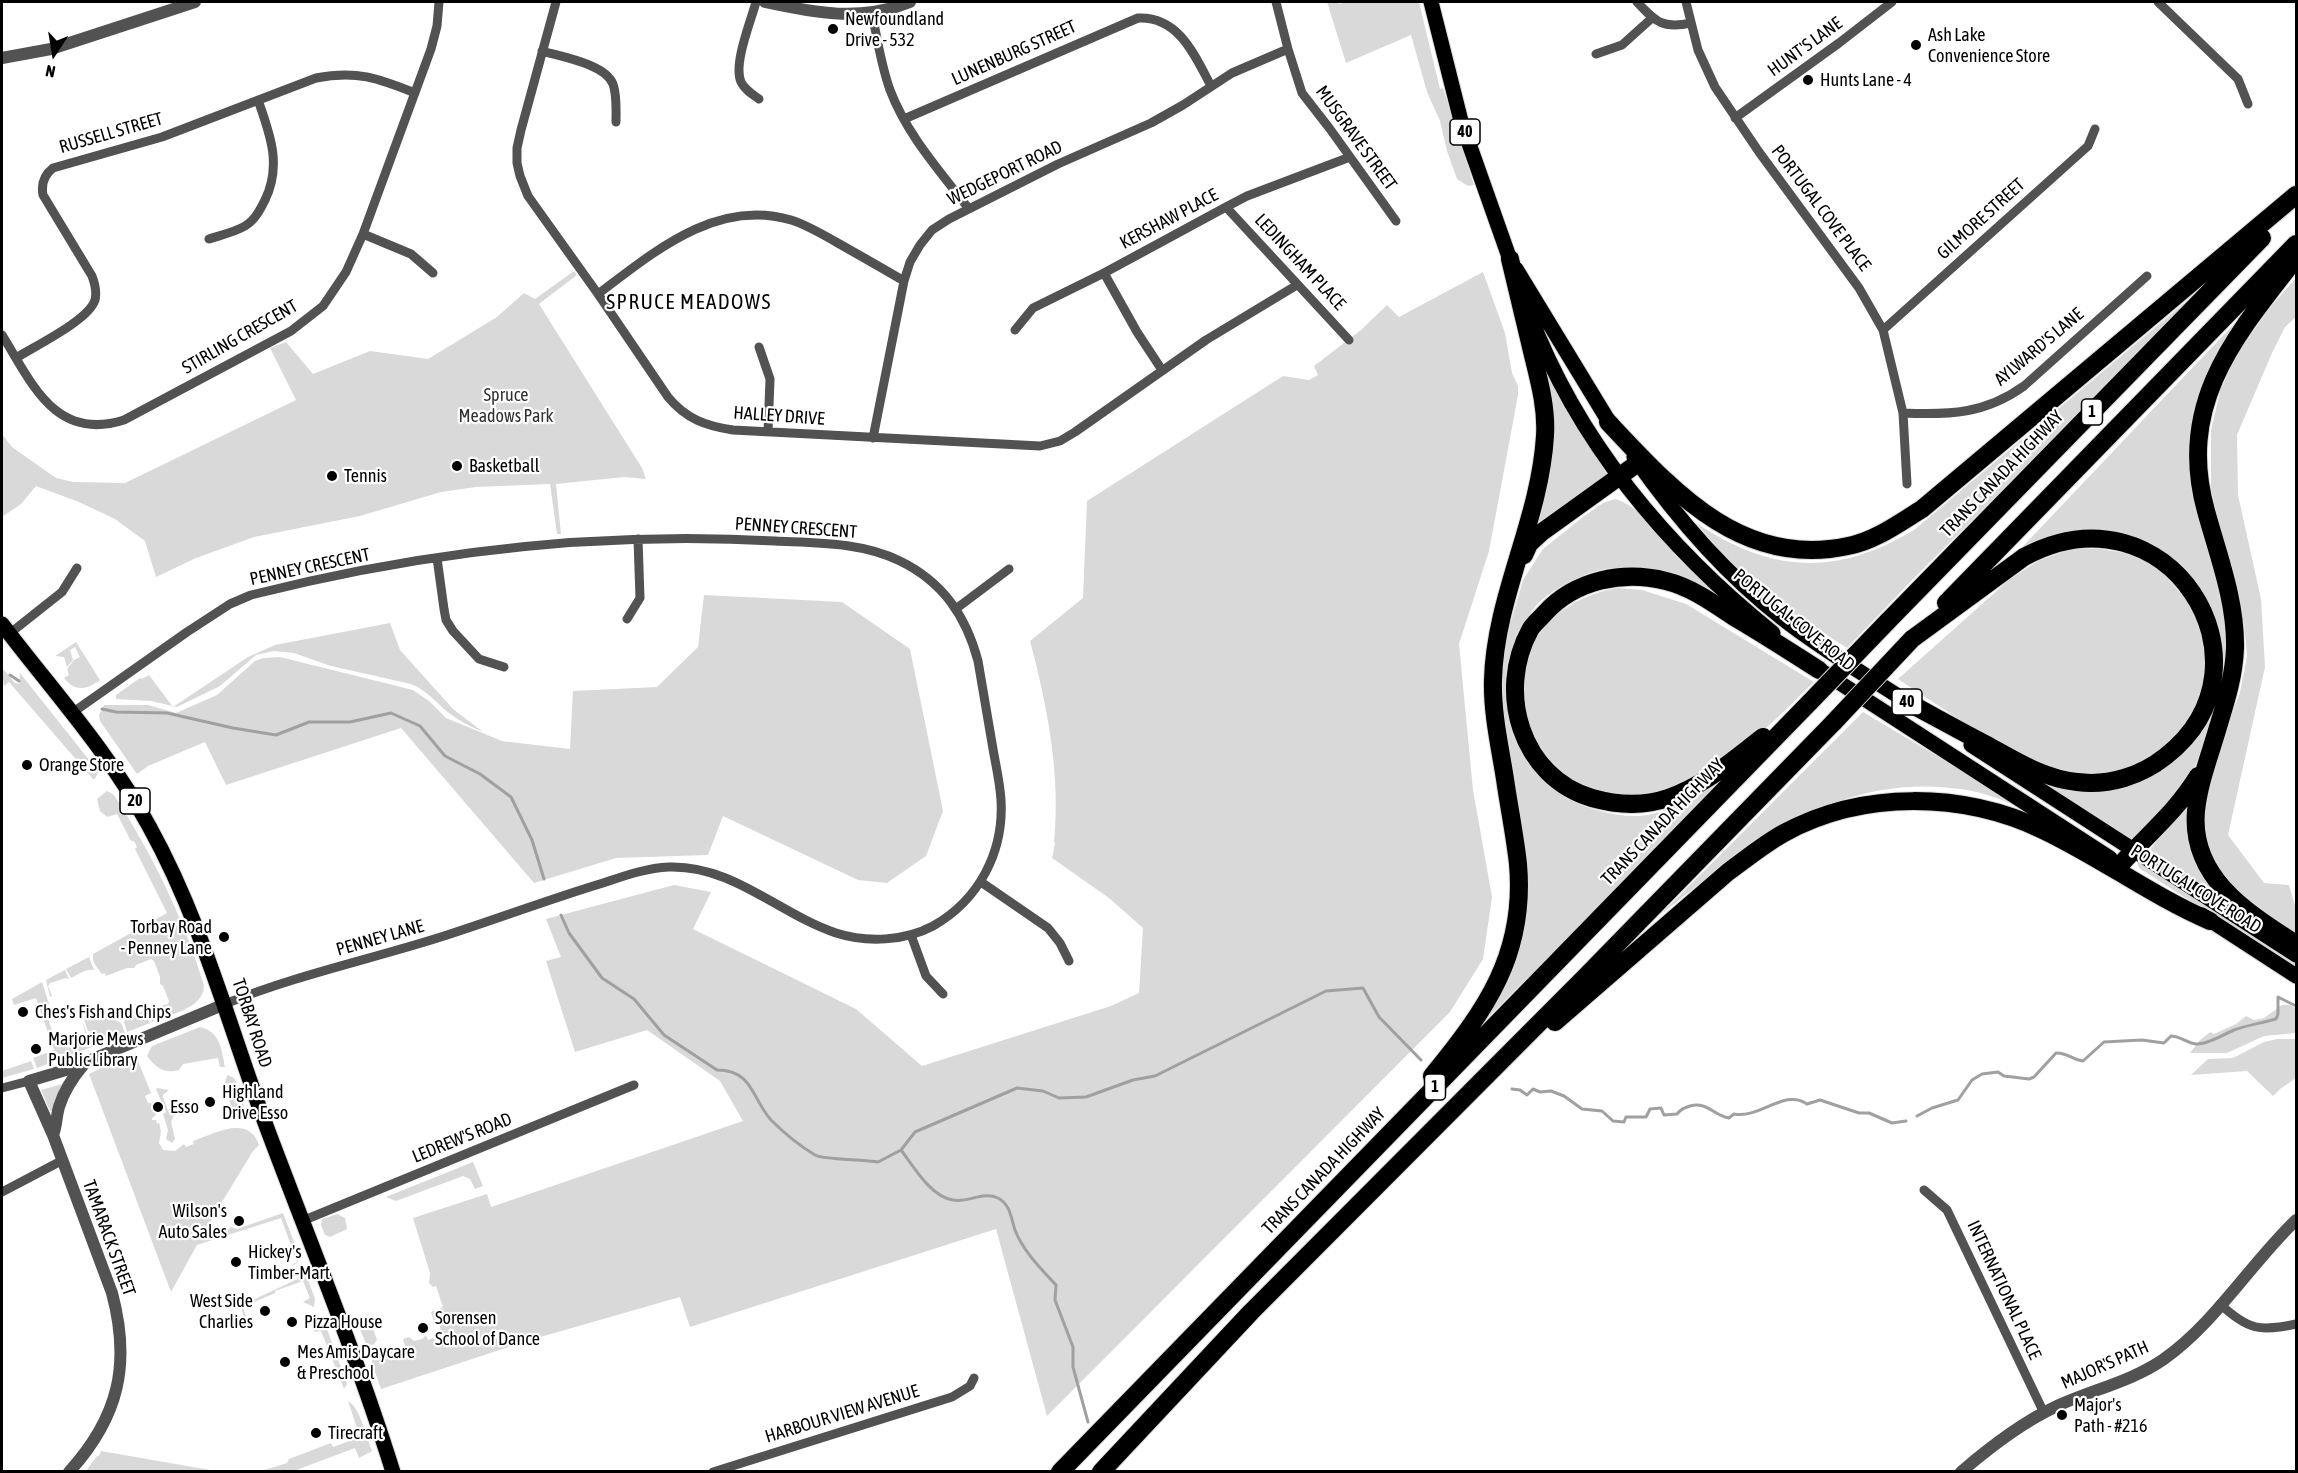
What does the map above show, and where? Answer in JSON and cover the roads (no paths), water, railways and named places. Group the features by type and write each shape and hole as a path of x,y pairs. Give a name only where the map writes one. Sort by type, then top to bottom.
{"highway":[{"path":"1608,422 1663,481 1724,527 1754,540 1785,547 1820,550 1850,546 1883,532 1922,509 2296,195"},
{"name":"TRANS CANADA HIGHWAY","path":"1060,1472 2296,202"},
{"name":"1","path":"1101,1472 1251,1312 1584,978 2296,244"},
{"path":"2296,258 2253,313 2224,357 2207,395 2200,432 2198,467 2203,502 2233,609 2235,647 2232,680 2200,786 2196,821 2200,848 2209,868 2224,890 2236,902 2296,944"},
{"path":"1353,1171 1474,1023 1501,976 1513,942 1519,904 1518,864 1496,721 1493,681 1497,641 1539,482 1545,436 1544,399 1509,259"},
{"path":"1513,581 1529,544 1563,516 1638,464"},
{"path":"1909,703 2039,772 2076,782 2110,781 2155,765 2181,742 2196,723 2207,700 2214,652 2207,622 2195,594 2177,573 2152,553 2125,542 2098,539 2067,542 2042,548 2024,557 1912,639"},
{"path":"1810,702 1720,770 1692,788 1666,799 1636,805 1609,802 1580,794 1537,761 1525,741 1516,717 1514,687 1519,655 1531,628 1550,607 1576,588 1609,578 1639,576 1667,581 1694,592 1819,670"},
{"path":"2121,864 2159,827 2185,796 2209,759"},
{"path":"1502,1058 1525,1050 1617,967 1728,872 1756,851 1806,823 1861,806 1886,802 1935,801 1959,803 2005,815 2043,830 2176,907 2210,921"}],"main road":[{"name":"PORTUGAL COVE ROAD","path":"1431,2 1461,121 1509,259 1545,353 1560,385 1618,477 1675,542 1757,620 1819,670 2296,976"},
{"name":"PORTUGAL COVE ROAD","path":"1509,259 1608,422 1638,464 1695,536 1741,583 1781,618 1828,652 2296,955"},
{"name":"TORBAY ROAD","path":"5,629 72,713 125,785 150,827 194,918 249,1078 393,1472"}],"street":[{"path":"2,58 51,49 189,2"},
{"name":"STIRLING CRESCENT","path":"2,335 39,396 59,414 102,425 124,420 291,331 312,315 323,306 338,287 363,234 431,49 437,26 439,2"},
{"name":"HALLEY DRIVE","path":"556,2 517,148 520,176 528,196 668,397 679,411 712,427 1040,446 1060,441 1076,432 1162,370 1297,285"},
{"path":"756,2 741,58 740,75 744,87 759,99"},
{"path":"765,2 820,14 847,15 872,13 910,2"},
{"name":"MUSGRAVE STREET","path":"1276,2 1302,93 1396,221"},
{"path":"1636,2 1652,18 1671,26 1691,23"},
{"name":"PORTUGAL COVE PLACE","path":"1686,2 1706,72 1735,118 1859,288 1882,330 1903,413 1907,484"},
{"name":"HUNT'S LANE","path":"1735,118 1839,44 1892,2"},
{"path":"2158,2 2238,79 2248,104"},
{"path":"872,13 890,88 904,119 929,159 969,209"},
{"name":"LUNENBURG STREET","path":"904,119 1138,18 1165,22 1178,32 1211,86"},
{"path":"1596,54 1622,45 1652,18"},
{"name":"WEDGEPORT ROAD","path":"873,438 904,281 910,262 932,230 1058,164 1151,123 1241,69 1288,49"},
{"path":"542,51 596,68 607,75 614,88 616,122"},
{"name":"RUSSELL STREET","path":"16,358 84,315 94,300 95,284 92,276 45,202 42,188 47,173 60,165 162,137 301,82 342,74 371,76 415,93"},
{"path":"209,238 243,227 260,211 270,190 274,168 273,144 258,100"},
{"name":"GILMORE STREET","path":"1882,330 2088,146 2095,129"},
{"name":"KERSHAW PLACE","path":"1015,330 1033,308 1104,273 1247,196 1350,157"},
{"name":"LEDINGHAM PLACE","path":"1226,207 1349,340"},
{"path":"598,294 676,239 704,224 732,216 761,214 792,220 904,281"},
{"path":"363,234 411,254 434,273"},
{"path":"1104,273 1162,370"},
{"name":"AYLWARD'S LANE","path":"1903,413 1940,415 1971,411 1992,405 2008,397 2146,276"},
{"path":"759,347 770,379 768,432"},
{"path":"627,619 640,598 638,539"},
{"name":"PENNEY CRESCENT","path":"72,713 187,632 240,599 264,592 437,558 552,544 638,539 752,540 854,547 899,560 920,572 957,608 978,661 1001,798 1002,817 997,848 981,882 962,904 943,920 911,935 874,939 839,934 807,920 729,878 696,868 649,869 543,903"},
{"path":"437,558 446,620 479,659 504,667"},
{"path":"5,629 62,592 77,568"},
{"path":"957,608 1009,569"},
{"path":"981,882 1048,928 1060,943 1069,961"},
{"name":"PENNEY LANE","path":"225,1004 299,978 443,936 543,903"},
{"path":"911,935 926,976 943,994"},
{"path":"2,1088 52,1075 225,1004"},
{"path":"52,1135 58,1125 57,1114 65,1092 85,1062"},
{"name":"TAMARACK STREET","path":"29,1081 112,1293 122,1343 120,1368 108,1415 84,1455 69,1472"},
{"name":"LEDREW'S ROAD","path":"302,1221 634,1085"},
{"path":"2,1191 61,1161"},
{"name":"INTERNATIONAL PLACE","path":"1924,1190 1947,1210 2044,1413"},
{"name":"MAJOR'S PATH","path":"1961,1472 1990,1448 2044,1413 2155,1365 2185,1341 2220,1305 2266,1249 2296,1220"},
{"path":"2220,1305 2233,1317 2252,1327 2267,1329 2296,1324"},
{"name":"HARBOUR VIEW AVENUE","path":"713,1472 952,1397 970,1386 974,1378"}],"waterway":[{"path":"10,675 19,681"},
{"path":"102,709 116,712 167,713 276,735 309,722 350,722 391,713 420,726 445,756 480,774 511,797 532,840 544,879"},
{"path":"561,915 569,933 602,978 634,999 664,1035 717,1070 729,1071 745,1080 771,1120 792,1139 819,1157 878,1162 901,1150 915,1132 1017,1088 1043,1091 1059,1098 1086,1097 1133,1080 1155,1076 1326,991 1363,988 1379,1017 1421,1060"},
{"path":"1917,1116 1932,1108 1958,1100 1972,1080 1982,1074 1998,1072 2004,1076 2029,1079 2034,1077 2056,1053 2083,1061 2104,1042 2142,1040 2164,1043 2171,1036 2195,1044 2203,1043 2239,1028 2276,1019 2278,997 2296,1006"},
{"path":"1512,1089 1520,1090 1527,1095 1533,1089 1540,1092 1551,1091 1564,1096 1582,1109 1602,1111 1613,1121 1624,1122 1626,1117 1646,1117 1650,1109 1661,1108 1664,1115 1677,1114 1684,1108 1696,1105 1701,1105 1729,1118 1734,1114 1753,1112 1781,1101 1790,1100 1799,1100 1807,1104 1820,1100 1859,1113 1869,1113 1892,1123 1906,1121"},
{"path":"901,1150 930,1187 945,1198 964,1200 992,1196 1006,1204 1023,1245 1056,1285 1055,1300 1073,1347 1073,1367 1088,1422"}],"place":[{"name":"Newfoundland Drive - 532","path":"833,29"},
{"name":"Ash Lake Convenience Store","path":"1916,45"},
{"name":"Hunts Lane - 4","path":"1808,80"},
{"name":"Basketball","path":"457,466"},
{"name":"Tennis","path":"332,476"},
{"name":"Orange Store","path":"27,765"},
{"name":"Torbay Road - Penney Lane","path":"224,937"},
{"name":"Ches's Fish and Chips","path":"23,1012"},
{"name":"Marjorie Mews Public Library","path":"36,1049"},
{"name":"Highland Drive Esso","path":"210,1102"},
{"name":"Esso","path":"158,1107"},
{"name":"Wilson's Auto Sales","path":"239,1221"},
{"name":"Hickey's Timber-Mart","path":"236,1262"},
{"name":"West Side Charlies","path":"265,1311"},
{"name":"Pizza House","path":"292,1322"},
{"name":"Sorensen School of Dance","path":"423,1328"},
{"name":"Mes Amis Daycare & Preschool","path":"285,1362"},
{"name":"Major's Path - #216","path":"2062,1415"},
{"name":"Tirecraft","path":"316,1433"}],"district":[{"name":"SPRUCE MEADOWS","path":"689,302"}],"park label":[{"name":"Spruce Meadows Park","path":"506,405"}]}
